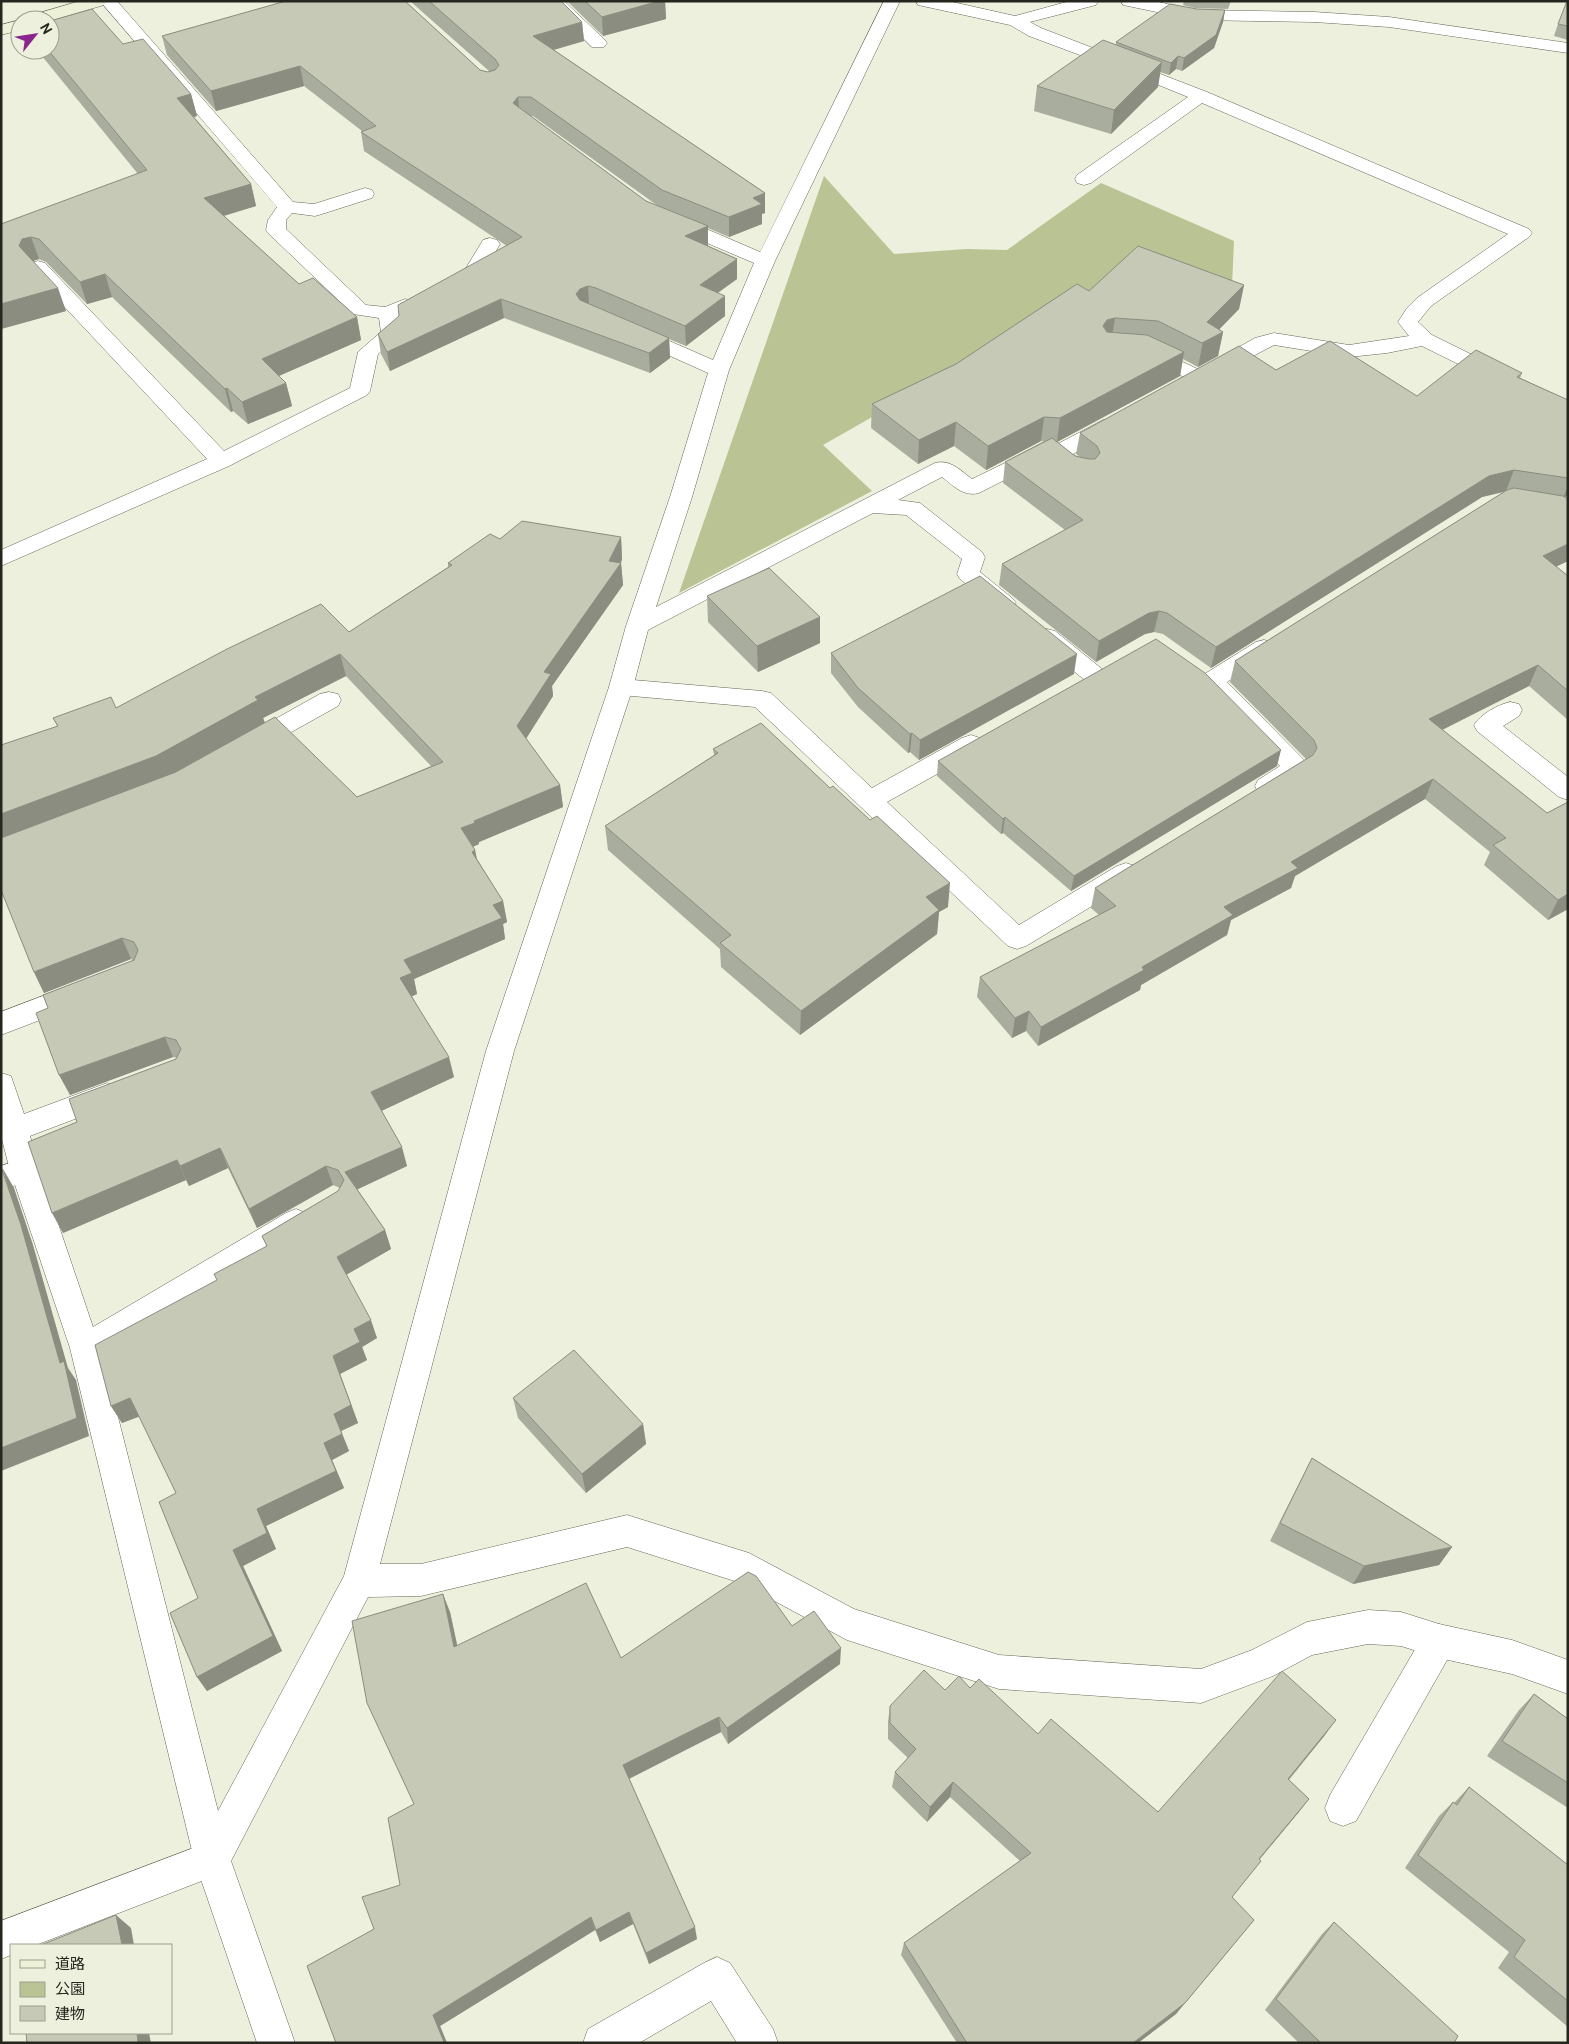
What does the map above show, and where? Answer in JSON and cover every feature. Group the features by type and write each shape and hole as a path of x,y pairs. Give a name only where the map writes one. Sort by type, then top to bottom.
{"main road":[{"path":"60,12 98,1"}],"street":[{"path":"108,1 286,207 315,210 365,194"},
{"path":"554,1 598,43"},
{"path":"1,1940 212,1859 359,1581 500,1051 622,687 638,626 681,497 718,370 765,261 892,1"},
{"path":"924,1 1015,21 1035,32 1201,96 1522,233 1424,302 1414,312 1408,322 1425,339 1568,410"},
{"path":"1015,21 1090,1"},
{"path":"1129,1 1195,14 1314,17 1389,22 1568,48"},
{"path":"1084,179 1201,96"},
{"path":"286,207 277,220 276,230 360,310 388,313 470,277 490,244"},
{"path":"655,215 765,261"},
{"path":"38,267 221,460"},
{"path":"1,559 221,460 360,391 368,352 391,334 388,313"},
{"path":"616,325 718,370"},
{"path":"1174,390 1262,342 1274,340 1349,351 1386,347 1425,339"},
{"path":"1129,351 1147,351 1199,377"},
{"path":"1058,453 1124,417"},
{"path":"638,626 943,468 971,488 1050,448 1084,473"},
{"path":"870,506 912,508 974,557 968,574 1094,675"},
{"path":"1246,799 1297,768 1203,676 1285,634"},
{"path":"622,687 762,700 1017,939 1144,862"},
{"path":"234,753 329,700"},
{"path":"1510,710 1486,726 1568,791"},
{"path":"870,800 991,733"},
{"path":"1,1024 106,983"},
{"path":"1,1084 13,1130 13,1174 85,1348 212,1859 276,2043"},
{"path":"13,1130 129,1087"},
{"path":"85,1348 317,1210"},
{"path":"359,1581 421,1580 627,1531 749,1569 847,1623 999,1672 1201,1686 1261,1664 1307,1638 1368,1627 1402,1629 1439,1641 1512,1657 1568,1678"},
{"path":"1343,1808 1439,1641"},
{"path":"602,2043 717,1976 759,2043"}],"green space":[{"path":"824,176 894,254 967,249 1007,250 1101,183 1234,241 1232,285 1092,292 823,445 872,491 679,593"}],"building":[{"path":"286,1 405,1 480,70 488,72 495,70 499,65 495,59 429,1 561,1 582,22 533,36 765,193 753,198 762,204 729,217 662,190 531,97 518,97 513,103 646,201 708,226 685,236 737,259 700,285 725,296 685,326 596,288 588,286 580,289 576,294 580,300 669,338 649,353 501,299 387,352 378,334 399,316 398,305 522,237 361,132 376,126 300,66 211,91 162,36"},
{"path":"585,1 659,1 602,17"},
{"path":"1568,1 1568,26 1558,24"},
{"path":"1170,4 1197,9 1225,10 1216,35 1184,58 1178,56 1171,63 1116,42"},
{"path":"92,9 123,44 143,39 191,94 177,98 251,184 204,198 299,284 313,278 357,317 262,359 286,383 242,402 227,388 225,389 105,274 80,282 39,239 31,237 22,239 19,246 58,288 1,304 1,224 147,170 56,60 60,60 60,18"},
{"path":"1103,40 1162,62 1114,110 1037,86"},
{"path":"1138,246 1244,285 1207,322 1223,332 1202,343 1158,321 1115,318 1107,320 1103,326 1107,332 1147,335 1184,352 1060,418 1044,417 988,446 956,422 919,440 872,404 956,364 1077,284 1089,291"},
{"path":"1330,341 1417,396 1476,350 1522,373 1517,377 1568,400 1568,478 1514,470 1489,476 1216,647 1167,613 1159,611 1149,613 1099,641 1002,564 1083,520 1005,462 1052,438 1075,456 1095,459 1100,453 1097,446 1080,433 1239,346 1276,370"},
{"path":"1514,488 1563,496 1568,499 1568,544 1543,556 1568,576 1568,691 1538,665 1429,719 1547,813 1568,802 1568,894 1558,900 1493,845 1506,838 1433,779 1291,862 1298,868 1224,907 1233,915 1142,967 1144,970 1041,1027 1029,1011 1015,1018 980,977 1116,906 1095,888 1313,755 1317,748 1314,740 1235,661 1507,490"},
{"path":"522,521 621,537 609,561 621,563 544,672 551,674 517,726 560,785 461,828 475,850 472,852 503,901 493,905 502,918 404,960 412,973 400,978 449,1057 371,1092 402,1147 345,1172 385,1230 337,1257 371,1320 354,1329 360,1342 333,1356 351,1405 334,1414 342,1434 324,1443 336,1471 257,1509 267,1533 233,1550 273,1636 197,1677 170,1613 198,1598 159,1502 176,1493 130,1398 111,1406 95,1345 217,1280 214,1274 267,1246 262,1236 338,1191 344,1180 338,1170 326,1166 249,1209 220,1148 180,1166 177,1160 52,1213 28,1142 77,1122 69,1099 176,1059 181,1049 176,1040 165,1037 59,1075 36,1013 48,1008 43,995 134,960 138,950 134,942 122,938 34,972 1,890 1,838 176,772 275,717 357,797 443,762 340,654 255,697 258,700 156,756 1,814 1,745 58,726 53,718 111,697 116,708 227,649 321,604 349,632 452,565 448,563 490,534 500,539"},
{"path":"769,568 820,617 757,646 707,596"},
{"path":"980,576 1077,654 920,740 912,733 910,734 858,688 831,653"},
{"path":"1156,639 1205,673 1281,750 1074,876 1005,817 1003,819 938,761"},
{"path":"761,723 830,788 833,786 870,820 877,816 950,883 926,897 939,910 801,1011 720,943 731,935 605,826 718,753 713,749"},
{"path":"1,1167 21,1225 60,1363 64,1361 77,1418 1,1448"},
{"path":"574,1350 643,1424 582,1474 513,1398"},
{"path":"1312,1458 1452,1547 1364,1566 1280,1523"},
{"path":"748,1572 756,1576 792,1626 814,1611 841,1648 727,1728 719,1717 623,1765 695,1927 646,1953 629,1912 596,1930 591,1917 433,2015 444,2042 442,2043 336,2043 307,1966 374,1929 362,1897 400,1885 388,1818 414,1804 367,1703 352,1621 443,1594 454,1647 586,1583 621,1658"},
{"path":"924,1670 945,1690 959,1676 970,1688 979,1679 1038,1734 1051,1719 1158,1812 1282,1671 1336,1720 1288,1779 1309,1799 1259,1859 1261,1861 1232,1897 1254,1920 1185,2003 1133,2043 967,2043 904,1943 1031,1853 953,1782 930,1807 895,1772 916,1749 890,1723 890,1706"},
{"path":"1534,1694 1568,1719 1568,1783 1502,1741"},
{"path":"1469,1787 1568,1865 1568,2001 1514,1957 1525,1940 1418,1855 1453,1802 1457,1805"},
{"path":"116,1915 122,1944 44,1944"},
{"path":"1334,1922 1458,2036 1454,2043 1321,2043 1276,1999"},
{"path":"26,2034 137,2034 138,2043 27,2043"}]}
